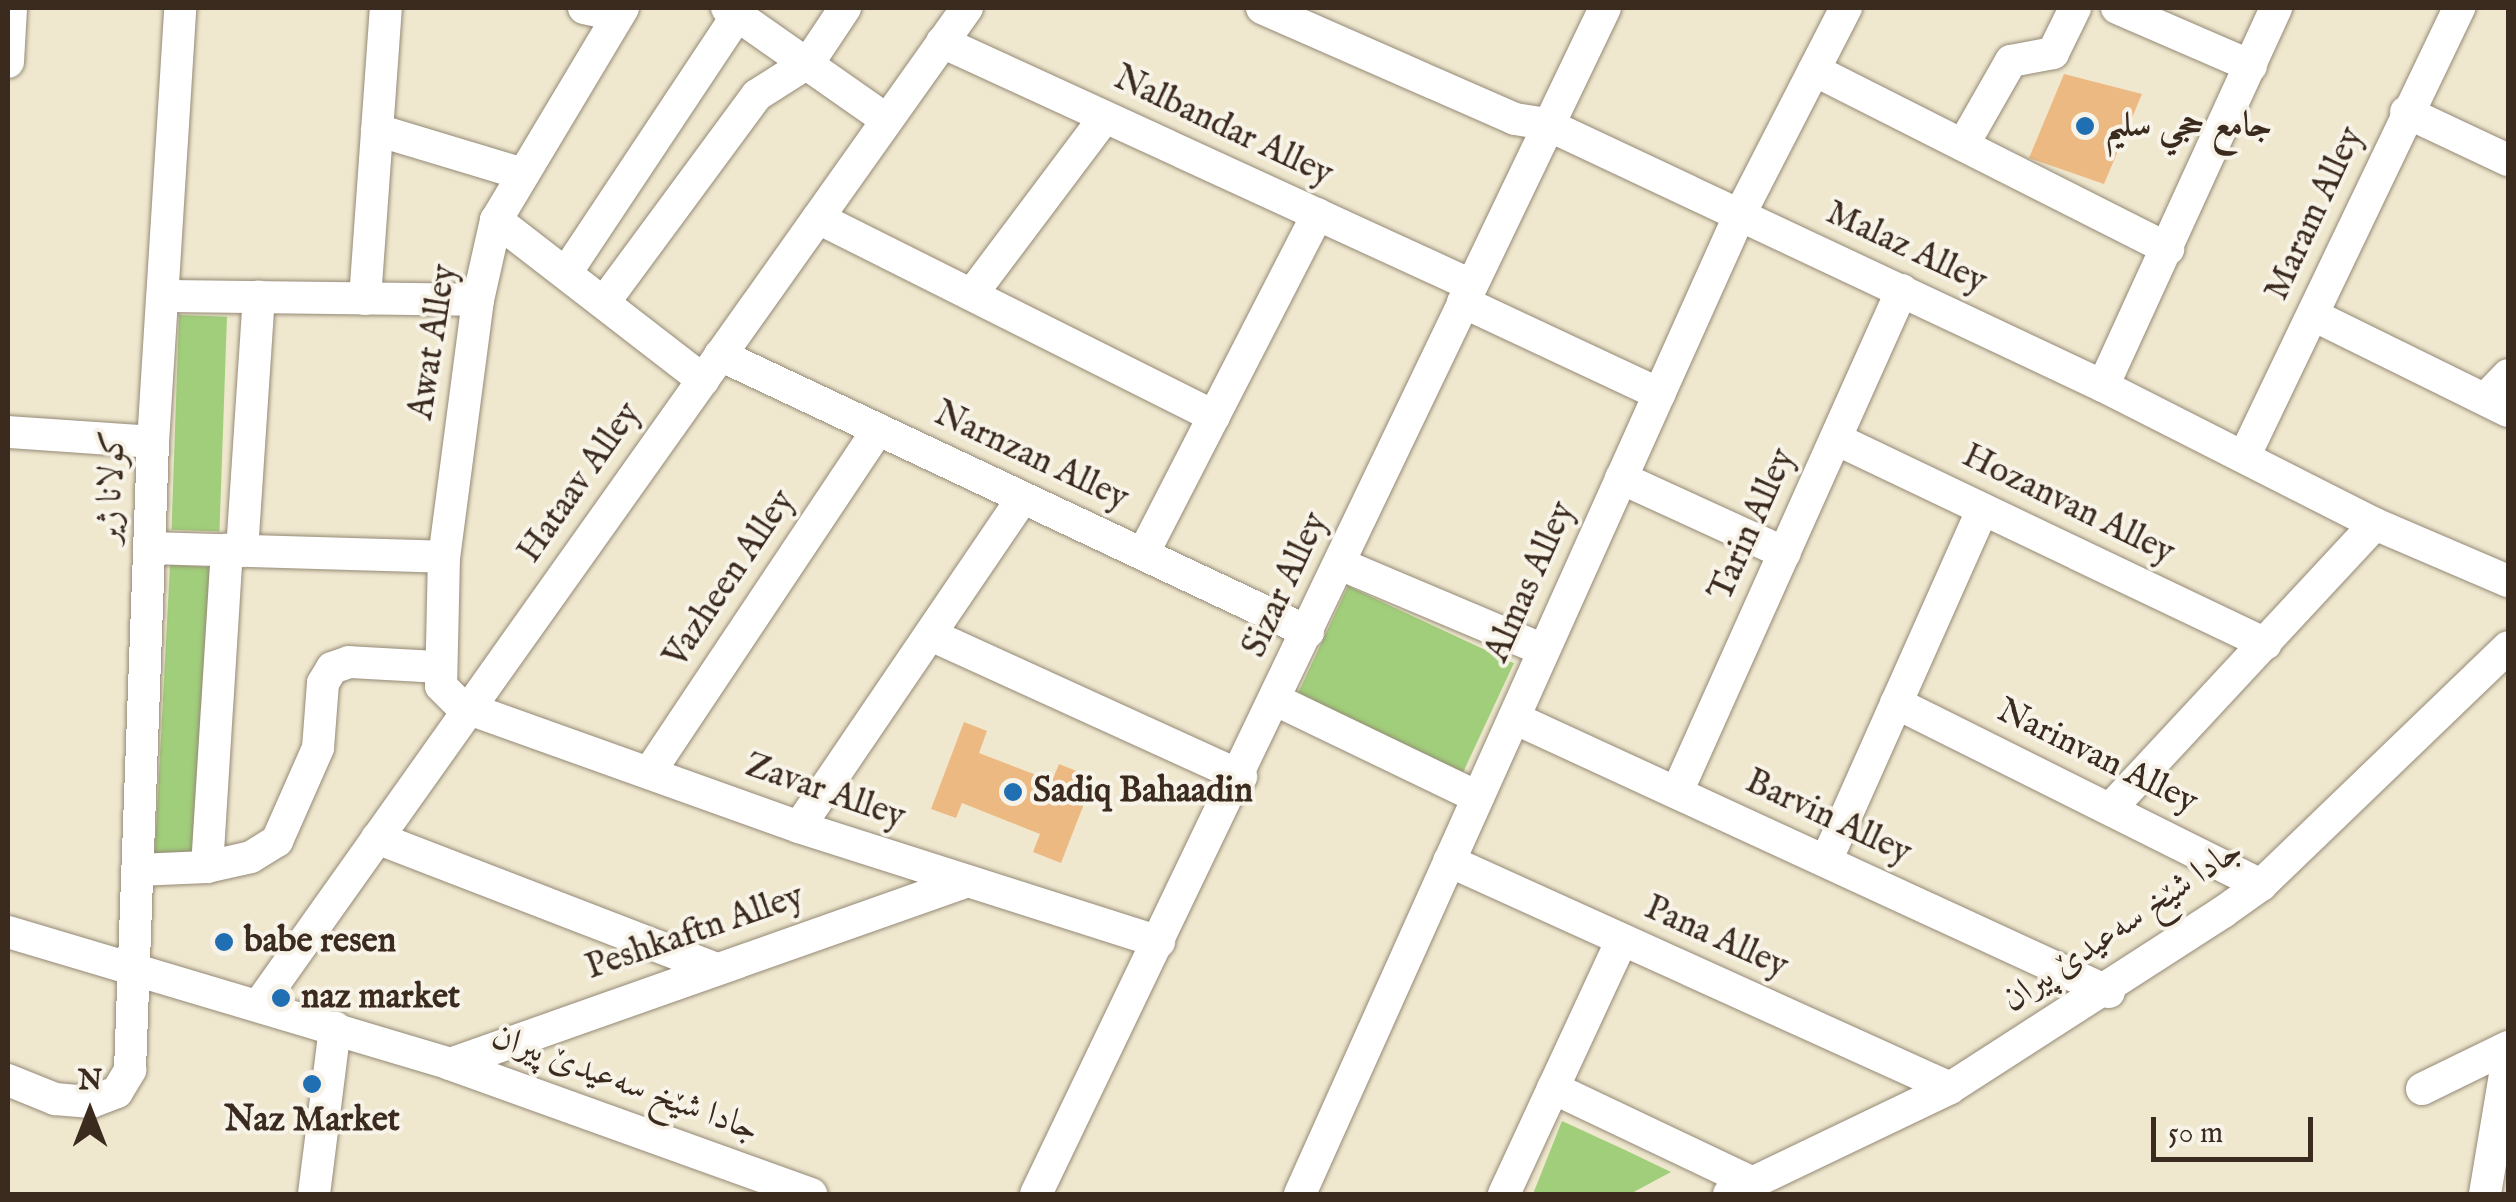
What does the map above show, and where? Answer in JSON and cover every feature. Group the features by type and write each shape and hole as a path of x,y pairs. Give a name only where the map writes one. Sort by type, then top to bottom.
{"street":[{"path":"8,62 12,8"},
{"name":"کولانا ژیر","path":"8,1080 54,1099 90,1102 116,1092 130,1070 153,442 180,8"},
{"path":"365,298 386,8"},
{"path":"584,8 620,11"},
{"path":"605,301 757,95 809,62 846,8"},
{"name":"Hataav Alley","path":"259,1005 967,8"},
{"name":"Malaz Alley","path":"1262,8 1515,118 1546,124 2103,386 2375,524 2508,581"},
{"name":"Sizar Alley","path":"1036,1194 1241,776 1546,124 1606,8"},
{"name":"Almas Alley","path":"1300,1194 1740,214 1846,8"},
{"path":"1964,146 2011,62 2052,52 2075,8"},
{"path":"2117,8 2252,66"},
{"path":"2103,386 2276,8"},
{"name":"Maram Alley","path":"2245,455 2459,8"},
{"path":"568,270 735,10 887,120"},
{"name":"Awat Alley","path":"438,666 444,557 478,300 496,220 518,173 620,11"},
{"name":"Nalbandar Alley","path":"942,42 1318,214 1659,394"},
{"path":"1814,70 2168,250"},
{"path":"2406,112 2508,160"},
{"path":"972,294 1105,117"},
{"path":"377,130 518,173"},
{"path":"1143,554 1318,214"},
{"path":"818,218 1214,416"},
{"name":"Narnzan Alley","path":"496,220 605,301 711,368 878,429 1308,632"},
{"name":"Tarin Alley","path":"1677,792 1902,290"},
{"path":"165,296 478,300"},
{"path":"207,868 258,297"},
{"path":"2313,315 2497,405 2508,375"},
{"name":"Vazheen Alley","path":"649,773 878,429"},
{"path":"8,432 153,442"},
{"name":"Hozanvan Alley","path":"1836,439 2266,644"},
{"path":"1621,478 1784,553"},
{"path":"799,827 1023,498"},
{"path":"1826,861 1982,509"},
{"path":"2112,807 2375,524"},
{"path":"149,548 444,557"},
{"path":"1340,564 1544,650"},
{"path":"931,635 1241,776"},
{"name":"جادا شێخ سەعیدێ پیران","path":"1742,1189 1950,1088 2109,992 2260,885 2508,648"},
{"path":"137,870 207,868 252,858 277,841 318,748 322,684 332,668 349,662 438,666 446,694 469,708"},
{"path":"1276,700 1478,797"},
{"name":"Narinvan Alley","path":"1896,703 2112,807 2260,885"},
{"name":"Zavar Alley","path":"469,708 799,827 1160,942"},
{"name":"Barvin Alley","path":"1514,718 2109,992"},
{"path":"377,838 714,968"},
{"name":"Pana Alley","path":"1449,861 1950,1088"},
{"name":"Peshkaftn Alley","path":"450,1064 968,881"},
{"name":"جادا شێخ سەعیدێ پیران","path":"8,932 450,1064 811,1194"},
{"path":"1504,1194 1622,940"},
{"path":"314,1194 335,1027"},
{"path":"2422,1090 2508,1047"},
{"path":"2485,1194 2508,1058"},
{"path":"1553,1088 1742,1189"}],"green space":[{"path":"179,315 227,317 219,532 171,530"},
{"path":"170,565 210,567 195,861 155,859"},
{"path":"1348,586 1514,663 1462,774 1296,697"},
{"path":"1562,1121 1671,1172 1630,1194 1533,1194"}],"building":[{"name":"جامع حجي سليم","path":"2064,74 2142,94 2104,184 2029,158"},
{"name":"Sadiq Bahaadin","path":"964,722 987,731 979,753 1052,781 1059,764 1094,778 1061,863 1033,852 1040,834 962,803 956,818 931,809"}],"place":[{"name":"جامع حجي سليم","path":"2085,126"},
{"name":"Sadiq Bahaadin","path":"1013,792"},
{"name":"babe resen","path":"224,942"},
{"name":"naz market","path":"281,998"},
{"name":"Naz Market","path":"312,1084"}]}
